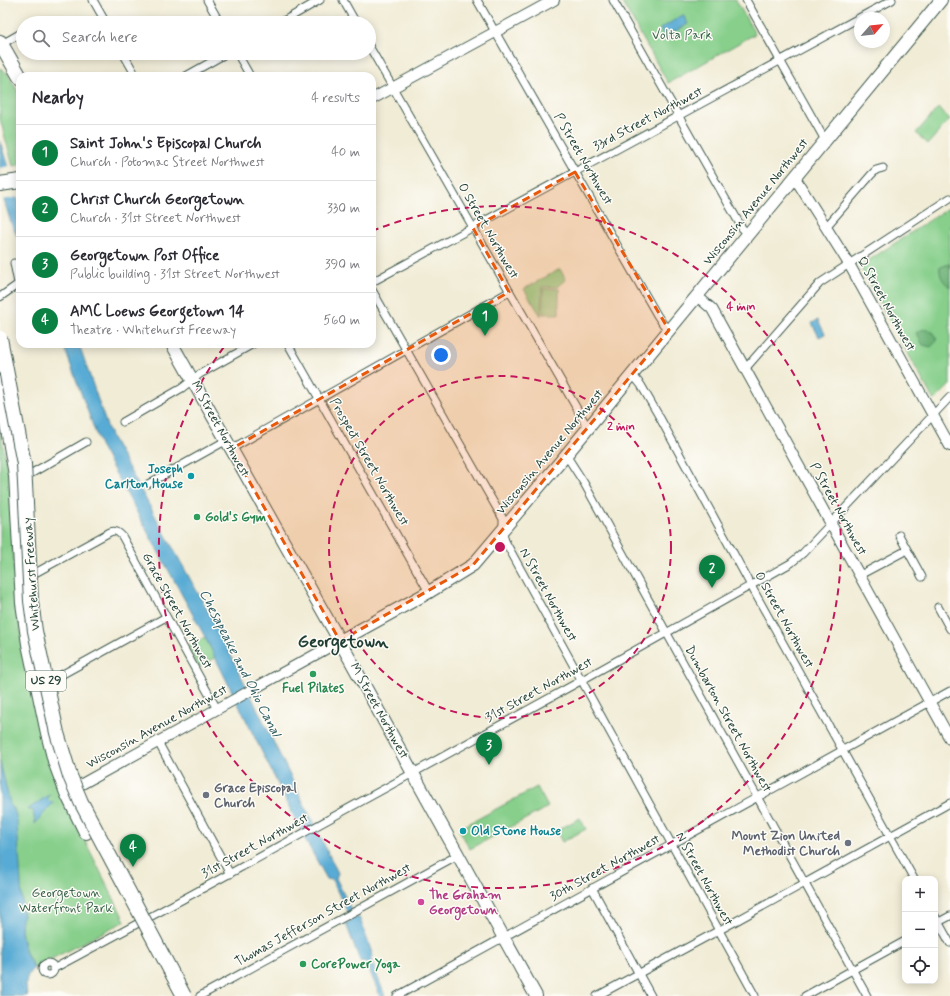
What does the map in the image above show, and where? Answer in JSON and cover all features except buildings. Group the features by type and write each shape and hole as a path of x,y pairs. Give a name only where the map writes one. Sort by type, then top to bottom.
{"highway":[{"path":"0,43 17,72"},
{"path":"0,64 16,73"},
{"path":"0,184 16,182"},
{"name":"Whitehurst Freeway","path":"0,338 24,464 30,584 34,625 61,748 70,776 81,802 184,996"},
{"name":"Whitehurst Freeway","path":"0,383 16,475 24,615 41,703 55,761 63,784 79,818 174,996"},
{"name":"US 29","path":"0,394 6,414"}],"main road":[{"path":"376,97 554,0"},
{"name":"Wisconsin Avenue Northwest","path":"71,790 429,592 473,566 941,0"},
{"name":"Q Street Northwest","path":"795,178 849,264 950,446"},
{"name":"P Street Northwest","path":"697,296 712,309 950,739"},
{"name":"M Street Northwest","path":"174,348 340,641 536,996"},
{"path":"71,790 84,818 179,996"}],"street":[{"path":"93,0 102,16"},
{"path":"207,0 216,16"},
{"path":"292,16 320,0"},
{"path":"343,0 352,16"},
{"name":"P Street Northwest","path":"477,0 660,320 669,330"},
{"path":"613,0 742,228 748,234"},
{"path":"746,0 826,140"},
{"name":"33rd Street Northwest","path":"376,280 781,60 882,2 892,0"},
{"path":"0,43 16,35"},
{"name":"O Street Northwest","path":"376,58 588,428"},
{"path":"127,60 134,72"},
{"path":"193,72 215,60"},
{"path":"241,60 248,72"},
{"path":"826,227 871,175 876,170 883,168"},
{"path":"745,369 815,289 824,281 950,198"},
{"path":"14,263 16,272"},
{"path":"0,297 16,286"},
{"path":"148,484 320,400 509,292"},
{"name":"N Street Northwest","path":"376,297 503,519 505,541 755,996"},
{"path":"123,422 182,388 200,374 246,348"},
{"name":"Prospect Street Northwest","path":"290,348 429,592"},
{"path":"0,364 22,478 26,578 32,631 54,738 71,790"},
{"name":"O Street Northwest","path":"632,374 641,385 660,418 751,586 912,876"},
{"name":"31st Street Northwest","path":"53,969 318,826 751,586 798,558 950,397"},
{"path":"32,473 86,442"},
{"name":"Dumbarton Street Northwest","path":"566,455 587,488 867,996"},
{"name":"Grace Street Northwest","path":"37,572 116,530 122,536 217,709"},
{"path":"899,535 922,577"},
{"path":"860,575 907,550"},
{"path":"938,606 950,629"},
{"path":"52,680 166,617"},
{"name":"30th Street Northwest","path":"397,996 950,691"},
{"path":"158,742 230,874"},
{"path":"597,996 719,931 950,802"},
{"name":"Thomas Jefferson Street Northwest","path":"200,996 458,855"},
{"path":"592,888 651,996"},
{"path":"938,920 950,916"},
{"path":"938,924 950,943"},
{"path":"805,996 902,943"}],"highlighted area":[{"path":"575,172 669,330 473,565 340,641 231,449 509,292 473,228"}],"green space":[{"name":"Volta Park","path":"621,0 736,0 755,34 668,83"},
{"path":"0,68 7,73 16,88 16,166 13,166 0,119"},
{"path":"938,108 950,119 928,144 916,133"},
{"path":"950,207 950,385 934,401 860,266"},
{"path":"950,264 950,287 942,278 940,267"},
{"path":"560,269 566,280 558,287 542,287 541,316 524,289"},
{"path":"543,289 559,289 559,314 543,314"},
{"path":"927,329 934,333 937,341 931,347 923,345 916,333"},
{"name":"Georgetown Waterfront Park","path":"0,427 9,480 16,608 41,725 57,785 125,921 34,968 23,942 21,928 23,915 14,808 11,809 0,762"},
{"path":"205,637 216,657 198,667 188,646"},
{"path":"537,787 548,807 470,849 459,829"},
{"path":"580,818 586,829 562,842 556,831"}],"water":[{"path":"683,15 688,24 665,37 660,29"},
{"path":"0,141 16,194 16,234 11,223 0,187"},
{"path":"818,320 825,334 819,337 812,323"},
{"path":"64,348 80,348 112,438 219,631 338,873 336,878 355,918 358,917 360,919 373,956 371,960 385,996 380,996 366,962 360,961 346,924 351,920 332,880 327,879 306,841 205,637 100,445"},
{"path":"0,762 11,808 14,808 17,821 23,915 21,928 27,956 34,968 27,977 27,996 0,996"},
{"path":"50,794 47,800 53,803 35,824 33,810 27,810"}],"pier":[{"path":"10,166 16,187 16,198 2,200 0,194 0,168"}],"ferry route":[{"path":"26,996 27,992"}],"place":[{"name":"Saint John's Episcopal Church","path":"485,336"},
{"name":"Joseph Carlton House","path":"191,476"},
{"name":"Gold's Gym","path":"197,517"},
{"name":"Christ Church Georgetown","path":"712,588"},
{"name":"Fuel Pilates","path":"313,674"},
{"name":"Georgetown Post Office","path":"489,765"},
{"name":"Grace Episcopal Church","path":"206,795"},
{"name":"Old Stone House","path":"463,831"},
{"name":"Mount Zion United Methodist Church","path":"848,843"},
{"name":"AMC Loews Georgetown 14","path":"133,867"},
{"name":"The Graham Georgetown","path":"421,902"},
{"name":"CorePower Yoga","path":"303,964"}],"district":[{"name":"Georgetown","path":"343,642"}],"water label":[{"name":"Chesapeake and Ohio Canal","path":"240,663"}]}
